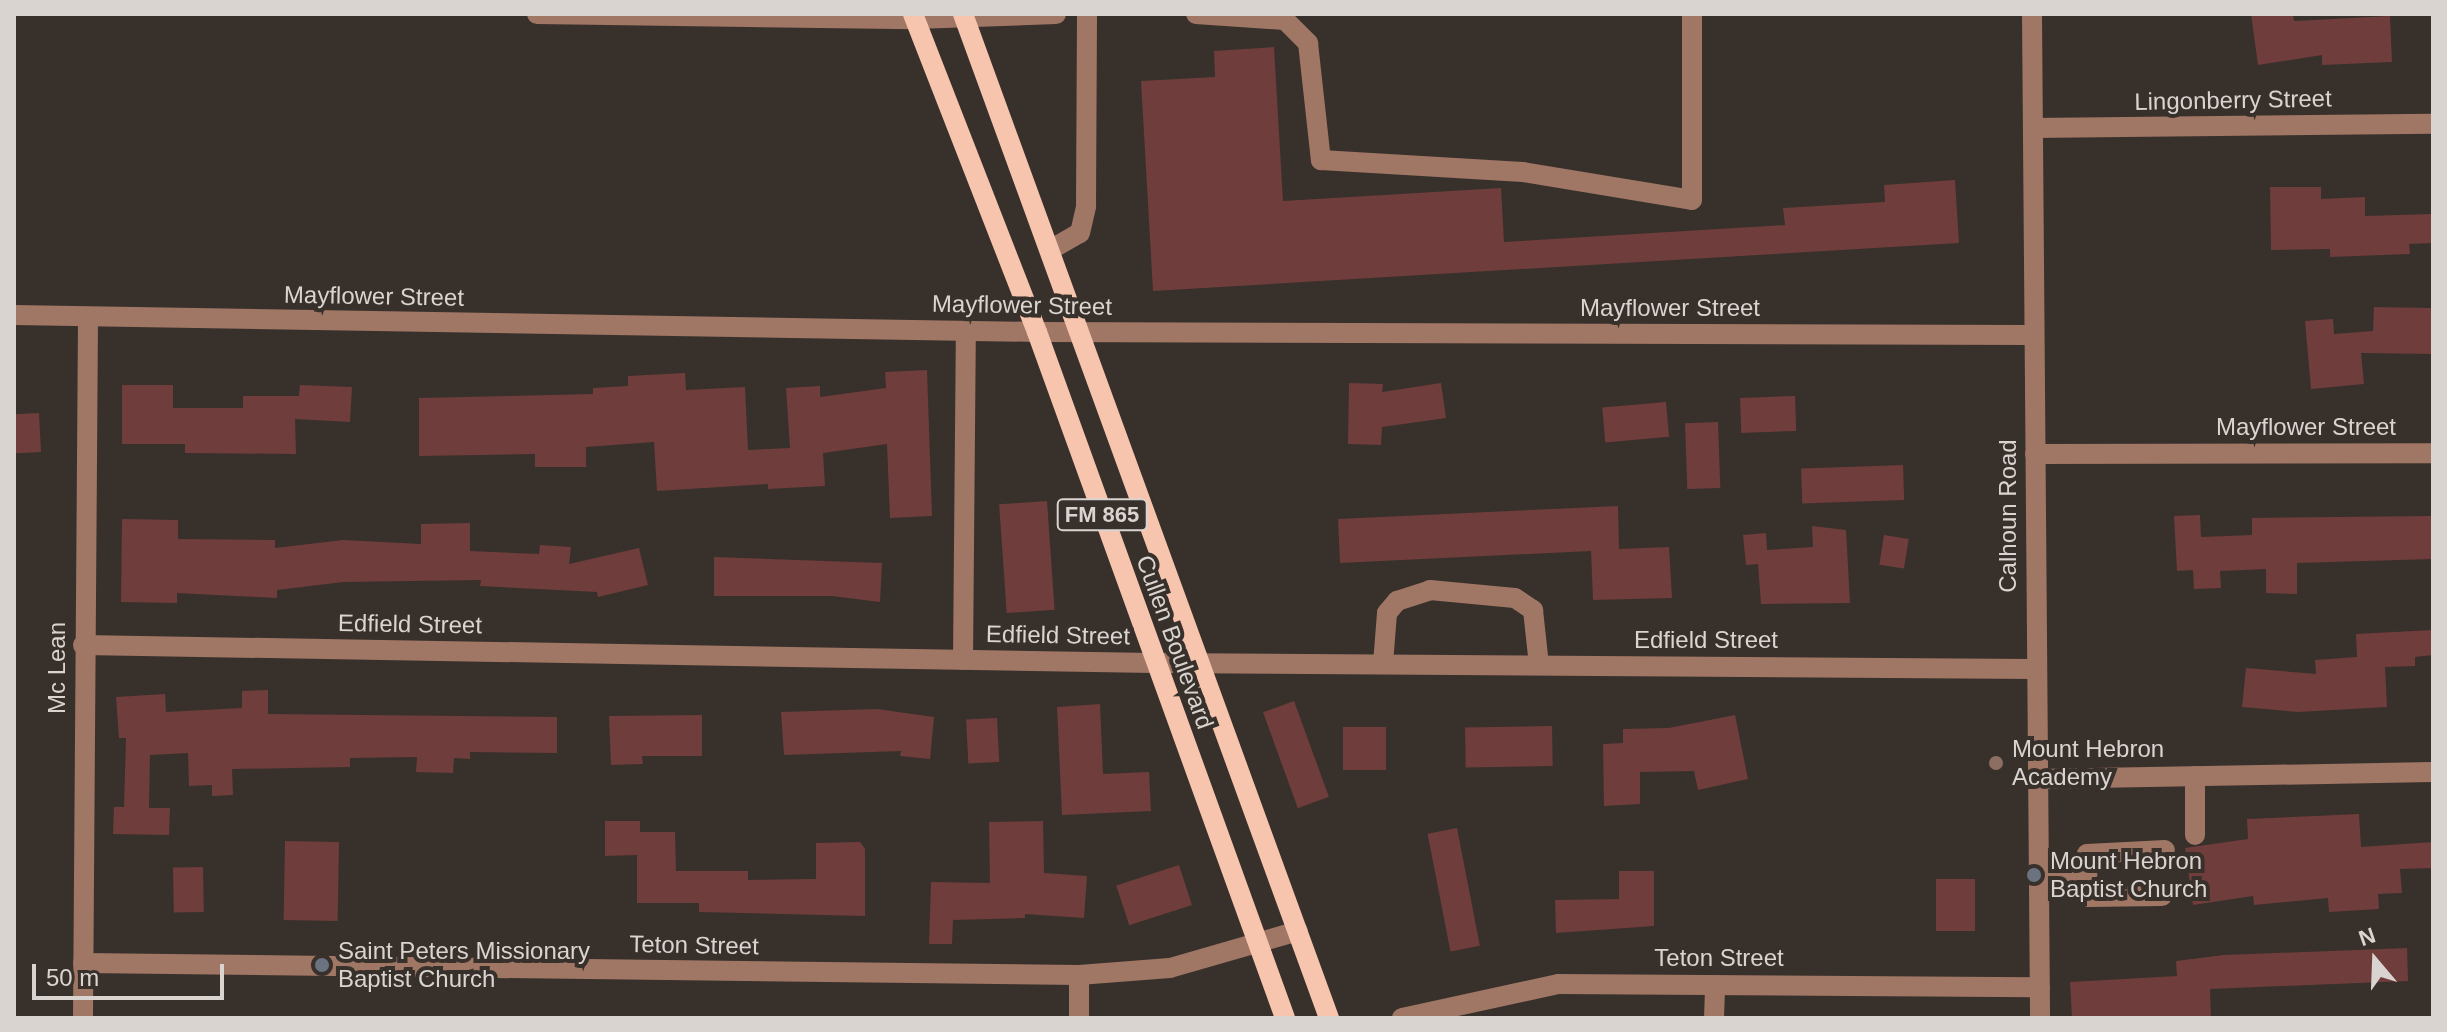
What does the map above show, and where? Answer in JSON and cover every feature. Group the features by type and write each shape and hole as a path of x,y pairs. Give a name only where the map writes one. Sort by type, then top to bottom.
{"main road":[{"name":"Cullen Boulevard","path":"914,16 1037,332 1154,663 1285,1018"},
{"name":"Cullen Boulevard","path":"963,16 1082,332 1329,1018"}],"street":[{"path":"537,14 1056,14"},
{"path":"1050,250 1080,233 1086,206 1087,14"},
{"path":"1175,14 1285,20 1308,43 1321,160 1523,172 1692,200 1692,14"},
{"name":"Calhoun Road","path":"2032,14 2030,335 2035,454 2033,669 2040,1018"},
{"name":"Lingonberry Street","path":"2033,128 2433,124"},
{"name":"Mayflower Street","path":"14,315 1037,332 2030,335"},
{"name":"Mc Lean","path":"83,1018 83,645 88,318"},
{"path":"963,660 966,331"},
{"name":"Mayflower Street","path":"2035,454 2433,453"},
{"path":"1383,664 1387,613 1397,601 1430,590 1515,598 1533,610 1539,665"},
{"name":"Edfield Street","path":"83,645 1154,663 2033,669"},
{"path":"2037,779 2433,772"},
{"path":"2195,776 2195,835"},
{"path":"2162,896 2089,897 2087,854 2165,850"},
{"path":"2039,871 2087,871"},
{"name":"Teton Street","path":"83,963 1079,975 1170,968 1298,931"},
{"path":"1079,975 1079,1018"},
{"name":"Teton Street","path":"1402,1018 1558,984 2040,987"},
{"path":"1714,1018 1715,985"}],"building":[{"path":"2251,14 2293,14 2294,21 2390,16 2392,62 2322,65 2322,55 2258,65"},
{"path":"1274,47 1283,201 1501,188 1504,242 1785,225 1783,208 1885,202 1884,185 1955,180 1959,243 1153,291 1141,81 1215,77 1214,51"},
{"path":"2270,187 2321,187 2321,199 2365,197 2365,216 2433,214 2433,243 2409,244 2410,254 2330,257 2330,249 2271,250"},
{"path":"2374,307 2433,308 2433,354 2361,353 2364,384 2311,389 2305,321 2333,319 2334,334 2373,331"},
{"path":"927,370 932,516 890,518 887,444 823,453 825,486 768,489 768,484 657,491 654,442 586,447 586,467 535,467 535,454 419,456 419,398 593,394 593,388 628,386 628,376 685,373 686,390 745,387 748,450 790,448 786,388 820,386 820,397 886,388 885,372"},
{"path":"1349,383 1383,384 1382,392 1441,383 1446,418 1382,427 1381,445 1348,444"},
{"path":"122,385 173,385 173,408 243,408 243,396 299,396 300,385 352,387 350,422 295,419 296,454 185,453 185,444 122,444"},
{"path":"1795,396 1796,431 1741,433 1740,398"},
{"path":"1666,402 1669,437 1605,442 1602,408"},
{"path":"39,413 41,452 16,453 14,414"},
{"path":"1718,422 1720,488 1687,489 1685,423"},
{"path":"1903,465 1904,500 1802,504 1801,469"},
{"path":"1047,501 1055,610 1007,613 999,504"},
{"path":"1618,506 1619,549 1669,547 1672,598 1593,600 1591,551 1340,563 1338,519"},
{"path":"2200,515 2201,537 2252,535 2252,518 2433,516 2433,559 2297,563 2297,594 2266,593 2266,569 2220,571 2221,588 2194,589 2193,570 2177,571 2174,516"},
{"path":"122,519 178,520 178,539 275,540 275,548 343,540 421,544 421,524 470,523 470,551 539,554 540,545 571,547 569,564 639,548 648,585 598,597 597,592 480,586 481,580 343,582 277,590 277,598 177,593 177,603 121,602"},
{"path":"1812,526 1846,530 1850,603 1761,604 1758,564 1746,565 1743,535 1766,533 1767,550 1813,547"},
{"path":"1884,535 1909,539 1904,569 1879,565"},
{"path":"714,557 882,563 880,602 832,596 714,596"},
{"path":"2433,630 2433,655 2415,657 2415,666 2385,667 2387,707 2298,712 2242,707 2246,668 2316,674 2315,660 2357,657 2356,634"},
{"path":"268,690 268,714 557,717 557,753 470,752 470,759 454,758 453,773 416,772 417,757 350,758 350,767 232,769 233,795 212,796 212,785 189,786 188,753 150,755 149,808 170,808 169,835 113,834 114,807 124,807 126,738 119,738 116,697 165,694 166,712 242,708 242,691"},
{"path":"1294,701 1329,797 1298,808 1263,712"},
{"path":"1100,704 1103,774 1149,772 1151,811 1062,815 1057,707"},
{"path":"877,709 934,717 930,759 900,756 901,751 784,755 781,712"},
{"path":"702,715 702,756 642,756 643,764 611,765 609,716"},
{"path":"1735,715 1748,779 1698,790 1694,771 1640,772 1640,804 1604,806 1603,744 1623,743 1623,729 1669,728"},
{"path":"997,718 999,762 968,764 966,720"},
{"path":"1552,726 1553,766 1466,768 1465,728"},
{"path":"1343,727 1386,727 1386,770 1343,770"},
{"path":"2359,814 2361,847 2433,842 2433,868 2400,869 2402,893 2378,894 2379,909 2329,912 2328,898 2254,905 2253,896 2193,905 2185,848 2248,839 2247,819"},
{"path":"605,821 640,821 640,832 675,832 676,871 748,871 748,880 816,879 816,843 860,842 865,849 865,916 699,912 699,903 637,903 637,855 605,856"},
{"path":"1043,821 1044,873 1087,876 1084,918 1025,914 1025,918 953,920 952,944 929,944 931,882 990,883 989,822"},
{"path":"1457,828 1480,946 1450,952 1428,834"},
{"path":"285,841 339,842 338,921 284,920"},
{"path":"1179,865 1192,905 1129,925 1116,885"},
{"path":"203,867 204,912 174,913 173,868"},
{"path":"1619,871 1654,871 1654,926 1556,933 1555,900 1619,899"},
{"path":"1936,879 1975,879 1975,931 1936,931"},
{"path":"2407,948 2408,981 2210,989 2211,1018 2072,1018 2070,982 2177,976 2176,961 2224,955"}],"place":[{"name":"Mount Hebron Academy","path":"1996,763"},
{"name":"Mount Hebron Baptist Church","path":"2034,875"},
{"name":"Saint Peters Missionary Baptist Church","path":"322,965"}]}
